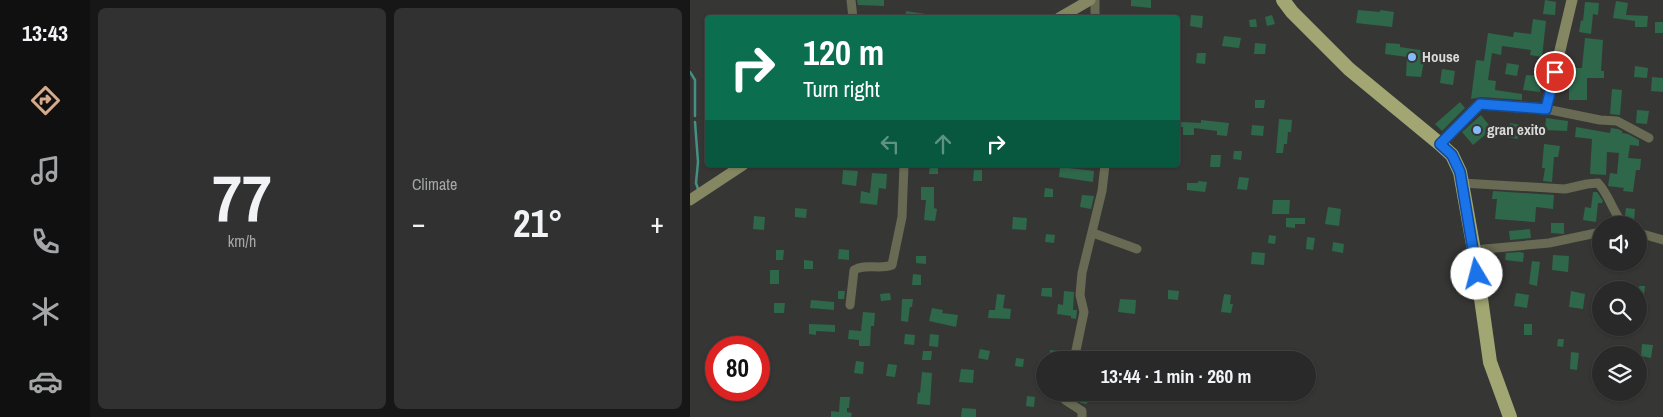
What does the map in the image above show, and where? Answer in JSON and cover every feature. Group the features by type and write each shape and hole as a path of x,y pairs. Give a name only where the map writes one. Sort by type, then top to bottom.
{"highway":[{"path":"1283,0 1292,12 1349,69 1440,144 1452,155 1457,164 1474,250 1490,362 1510,417"}],"main road":[{"path":"1064,15 1090,0"},
{"path":"1440,144 1480,104 1546,109 1572,0"},
{"path":"690,200 740,167"}],"street":[{"path":"850,0 852,15"},
{"path":"1095,0 1095,15"},
{"path":"1546,109 1600,120 1617,121 1648,138"},
{"path":"850,305 854,270 860,266 885,268 892,265 902,218 904,167"},
{"path":"1076,351 1084,312 1080,295 1082,273 1093,233 1106,167"},
{"path":"1462,183 1565,189 1598,183 1605,191 1617,216"},
{"path":"1093,233 1137,249"},
{"path":"1474,250 1549,243 1592,234"},
{"path":"1647,236 1663,240"},
{"path":"1067,401 1082,411 1082,417"}],"building":[{"path":"857,0 884,0 884,6 858,5"},
{"path":"1131,0 1151,0 1151,8 1131,6"},
{"path":"1545,0 1556,2 1555,15 1543,14"},
{"path":"1616,1 1628,3 1626,15 1648,16 1647,27 1635,27 1635,21 1613,18"},
{"path":"1585,2 1599,3 1598,15 1593,14 1591,34 1579,32 1581,20 1583,21"},
{"path":"1358,10 1394,12 1392,27 1356,23"},
{"path":"906,11 926,14 926,15 905,15"},
{"path":"1191,15 1203,16 1202,28 1190,26"},
{"path":"1272,15 1275,24 1267,26 1265,17"},
{"path":"1256,19 1257,27 1250,27 1249,20"},
{"path":"1533,19 1546,21 1542,57 1530,55 1531,50 1502,46 1501,55 1492,53 1488,80 1496,81 1495,90 1522,94 1522,100 1481,97 1471,99 1476,60 1484,61 1488,33 1513,37 1514,32 1531,34"},
{"path":"1655,22 1663,22 1663,33 1655,33"},
{"path":"1224,36 1241,38 1239,48 1222,46"},
{"path":"1585,38 1603,40 1601,71 1604,71 1604,78 1587,78 1587,100 1569,100 1572,68 1582,68"},
{"path":"1255,43 1266,44 1265,54 1254,54"},
{"path":"1386,43 1400,44 1400,47 1426,51 1421,77 1406,76 1407,57 1385,54"},
{"path":"1197,53 1206,53 1205,64 1196,63"},
{"path":"1507,63 1519,65 1517,76 1505,74"},
{"path":"1635,66 1648,68 1647,78 1634,77"},
{"path":"1442,69 1455,71 1453,85 1440,83"},
{"path":"1526,75 1541,76 1540,92 1523,90"},
{"path":"1652,77 1663,78 1663,92 1651,91"},
{"path":"1612,89 1622,90 1620,115 1610,114"},
{"path":"1255,100 1265,100 1264,108 1255,108"},
{"path":"1460,102 1465,108 1442,131 1435,124"},
{"path":"1637,110 1649,111 1647,124 1636,123"},
{"name":"gran exito","path":"1481,115 1492,129 1473,145 1462,132"},
{"path":"1546,118 1568,121 1567,131 1545,130"},
{"path":"1279,119 1292,120 1291,132 1288,132 1287,144 1284,144 1283,153 1276,153"},
{"path":"1201,120 1229,123 1227,136 1217,135 1217,131 1194,128 1194,135 1183,135 1183,127 1180,127 1181,122 1201,123"},
{"path":"1510,123 1520,125 1518,139 1507,137"},
{"path":"1252,125 1264,126 1263,136 1251,135"},
{"path":"1576,127 1610,133 1611,128 1618,129 1622,133 1639,140 1639,146 1630,145 1628,158 1641,159 1640,170 1636,170 1633,192 1623,191 1624,188 1608,186 1610,173 1617,174 1619,153 1607,152 1606,175 1590,174 1592,139 1575,137"},
{"path":"1544,144 1560,146 1558,157 1554,157 1552,182 1543,181 1545,168 1542,168"},
{"path":"1234,151 1242,151 1241,160 1233,159"},
{"path":"1211,155 1221,155 1220,167 1210,167"},
{"path":"930,167 938,167 938,174 929,174"},
{"path":"1060,167 1094,171 1093,182 1059,177"},
{"path":"843,170 858,171 856,186 842,184"},
{"path":"974,170 982,170 982,181 973,181"},
{"path":"872,173 887,174 886,189 879,188 877,205 860,203 861,191 870,193"},
{"path":"1239,177 1249,178 1247,190 1237,189"},
{"path":"1198,181 1207,182 1205,192 1187,190 1187,183 1198,183"},
{"path":"921,187 934,187 934,208 937,209 935,221 924,220 926,200 921,200"},
{"path":"1045,188 1053,189 1053,197 1044,197"},
{"path":"1493,191 1554,195 1553,209 1536,207 1535,222 1495,219 1497,199 1492,199"},
{"path":"1593,192 1597,192 1603,201 1598,203 1597,216 1592,216 1592,221 1583,220 1585,207 1591,208"},
{"path":"1082,195 1094,196 1091,209 1080,207"},
{"path":"1273,200 1290,200 1289,214 1272,214"},
{"path":"1328,207 1341,209 1339,226 1325,224"},
{"path":"795,208 807,209 806,218 795,217"},
{"path":"1626,208 1635,209 1634,216 1625,216"},
{"path":"754,216 765,217 764,230 753,229"},
{"path":"1013,217 1027,218 1026,230 1012,229"},
{"path":"1286,218 1305,218 1305,224 1295,224 1295,228 1286,227"},
{"path":"1551,223 1564,223 1564,234 1551,233"},
{"path":"1530,229 1531,238 1510,240 1509,231"},
{"path":"1046,234 1055,235 1054,243 1045,242"},
{"path":"1269,235 1276,236 1275,244 1268,243"},
{"path":"1307,237 1315,238 1313,250 1306,249"},
{"path":"1333,242 1344,244 1343,253 1332,251"},
{"path":"839,249 849,250 849,260 838,259"},
{"path":"776,250 784,250 783,260 776,260"},
{"path":"1252,252 1265,253 1264,265 1251,264"},
{"path":"1506,253 1524,253 1523,262 1505,260"},
{"path":"1553,255 1569,256 1568,272 1552,270"},
{"path":"916,256 926,256 926,264 916,263"},
{"path":"804,260 813,261 813,269 804,269"},
{"path":"1532,261 1540,262 1537,286 1529,284"},
{"path":"770,270 779,270 779,284 770,284"},
{"path":"913,274 921,275 921,285 912,285"},
{"path":"1042,288 1052,288 1052,297 1041,296"},
{"path":"1168,290 1179,291 1178,300 1168,299"},
{"path":"838,291 845,291 844,299 838,299"},
{"path":"1064,291 1074,292 1073,310 1077,310 1076,319 1071,318 1071,316 1057,314 1058,304 1063,305"},
{"path":"1571,291 1585,294 1583,309 1569,307"},
{"path":"890,293 891,300 881,301 880,294"},
{"path":"1516,293 1529,295 1527,308 1514,306"},
{"path":"997,294 1005,295 1003,308 1011,309 1010,319 988,318 989,310 995,310"},
{"path":"1224,294 1231,295 1230,304 1233,304 1231,313 1221,312"},
{"path":"902,299 913,299 908,322 901,321"},
{"path":"1120,299 1136,300 1135,314 1118,312"},
{"path":"811,300 834,302 834,310 810,308"},
{"path":"774,303 785,303 784,313 774,313"},
{"path":"932,308 943,310 942,313 958,315 956,327 929,321"},
{"path":"863,312 875,313 874,326 871,326 870,346 859,346 859,340 848,339 849,330 861,331"},
{"path":"809,324 835,325 835,332 816,331 816,335 809,334"},
{"path":"1524,324 1532,324 1532,335 1524,335"},
{"path":"905,334 915,335 914,345 904,344"},
{"path":"930,334 939,335 938,347 929,346"},
{"path":"1558,339 1564,339 1563,347 1557,346"},
{"path":"1642,344 1653,345 1651,358 1647,357 1647,346 1642,346"},
{"path":"980,349 990,351 988,360 978,358"},
{"path":"923,351 932,351 931,360 922,360"},
{"path":"1571,352 1579,353 1577,370 1570,369"},
{"path":"1016,358 1024,359 1023,367 1015,366"},
{"path":"856,361 864,362 863,374 854,373"},
{"path":"888,364 897,365 895,377 886,376"},
{"path":"961,369 974,370 973,383 959,382"},
{"path":"922,372 932,373 930,405 917,404"},
{"path":"1027,396 1035,397 1034,407 1026,406"},
{"path":"840,397 850,397 847,412 852,413 851,417 831,417 831,411 839,412"},
{"path":"1078,401 1088,401 1087,404"},
{"path":"962,408 976,409 976,417 961,417"}],"waterway":[{"path":"690,72 695,80 695,116"},
{"path":"695,122 698,162 696,183 698,189"}],"place":[{"name":"House","path":"1412,57"},
{"name":"gran exito","path":"1477,130"}],"route":[{"path":"1477,274 1460,172 1452,155 1440,144 1480,104 1546,109 1555,72"}]}
